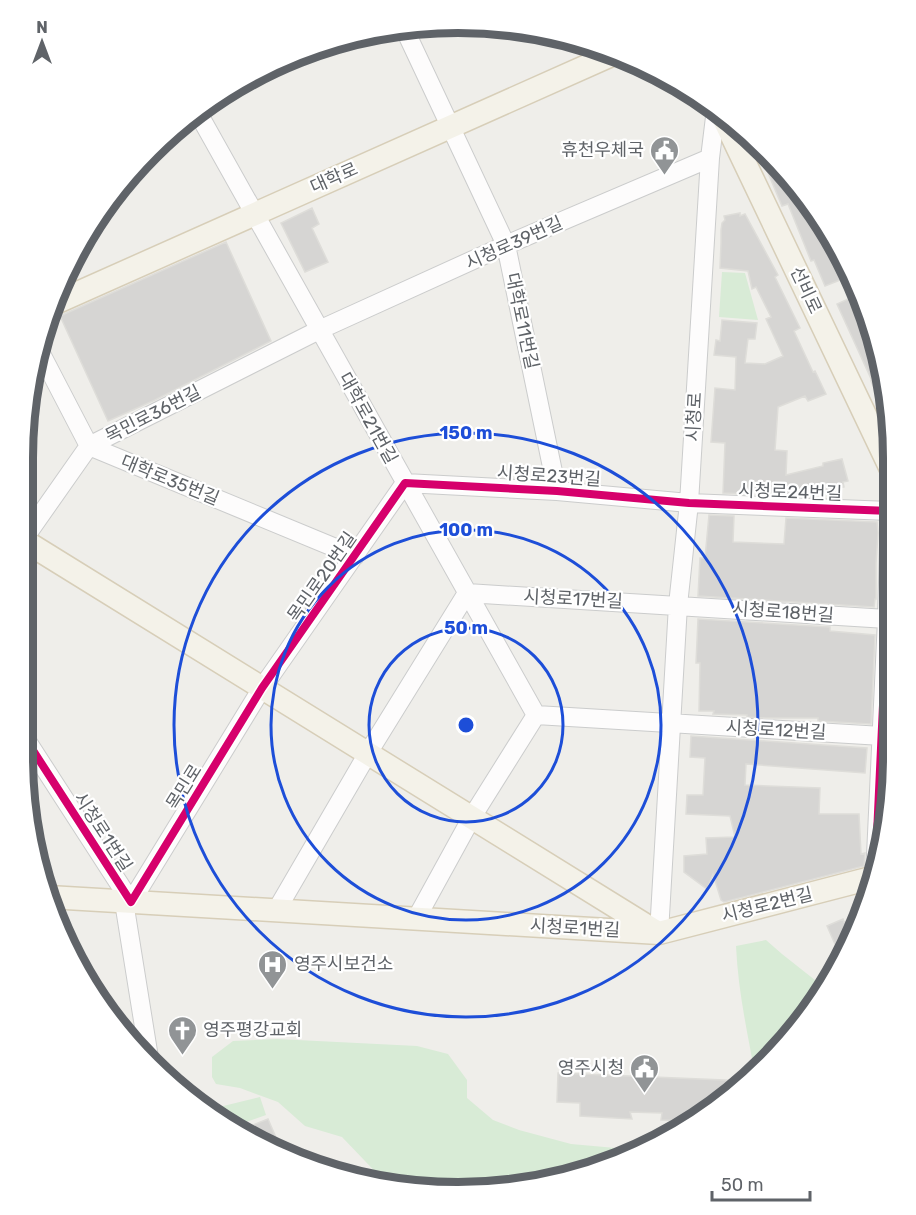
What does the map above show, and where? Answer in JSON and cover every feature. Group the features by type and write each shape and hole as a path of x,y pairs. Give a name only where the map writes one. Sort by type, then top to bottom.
{"main road":[{"name":"대학로","path":"64,299 603,59"},
{"name":"선비로","path":"730,131 883,451"},
{"path":"33,546 659,933"},
{"name":"시청로2번길","path":"659,933 865,880"},
{"name":"시청로1번길","path":"57,898 659,933"}],"street":[{"name":"대학로11번길","path":"408,36 506,245 557,491"},
{"name":"대학로21번길","path":"202,119 536,715"},
{"name":"시청로","path":"659,933 678,605 689,503 710,158 715,119"},
{"name":"시청로39번길","path":"319,330 506,245 710,158"},
{"name":"목민로36번길","path":"33,526 89,446 319,330"},
{"path":"44,360 89,446"},
{"name":"대학로35번길","path":"89,446 355,556"},
{"name":"시청로23번길","path":"405,483 557,491 689,503"},
{"name":"목민로20번길","path":"262,688 405,483"},
{"name":"시청로24번길","path":"689,503 883,511"},
{"path":"276,910 368,753 467,593"},
{"name":"시청로17번길","path":"467,593 678,605"},
{"name":"시청로18번길","path":"678,605 883,619"},
{"name":"목민로","path":"127,902 262,688"},
{"path":"878,820 883,713"},
{"path":"416,919 472,818 536,715 671,724"},
{"name":"시청로12번길","path":"671,724 882,736"},
{"name":"시청로1번길","path":"33,752 127,902"},
{"path":"127,902 147,1047"},
{"path":"136,1034 145,1034"}],"green space":[{"path":"722,272 745,273 758,320 719,317"},
{"path":"766,940 818,982 795,1016 753,1063 741,994 736,946"},
{"path":"277,1039 417,1046 448,1054 467,1080 467,1098 493,1120 519,1130 571,1144 624,1149 568,1168 486,1181 430,1181 378,1174 342,1137 305,1126 278,1102 240,1088 216,1084 212,1077 212,1057 233,1041"},
{"path":"260,1097 266,1115 242,1123 218,1107"}],"building":[{"path":"763,162 811,222 843,279 825,286 814,260 811,261 788,204 782,206"},
{"path":"312,208 319,224 312,228 328,262 305,272 281,223"},
{"path":"740,213 740,216 745,214 778,275 775,277 800,328 794,331 826,394 808,401 805,396 778,407 775,450 787,451 786,475 842,459 848,481 843,482 844,487 810,494 811,497 751,492 751,494 723,493 725,443 711,442 715,388 735,390 736,357 714,355 716,340 720,341 722,320 757,323 755,339 748,339 745,363 765,364 783,356 766,319 771,317 756,287 752,289 748,271 720,268 721,230 725,220 724,216"},
{"path":"226,242 271,341 155,400 108,421 60,316"},
{"path":"852,297 869,348 878,397 872,381 837,304"},
{"path":"709,515 734,516 733,542 784,544 786,518 877,522 874,607 698,596 700,558 705,558"},
{"path":"698,619 830,627 830,631 875,635 871,724 818,721 818,718 747,717 747,715 713,714 714,711 699,711 700,663 696,663"},
{"path":"691,736 867,748 865,773 746,764 745,785 820,788 819,814 859,814 861,854 865,853 864,866 724,902 721,900 713,874 707,889 684,872 684,856 707,854 706,838 735,837 730,816 686,814 687,795 703,795 705,758 690,757"},
{"path":"843,919 844,922 851,919 837,949 827,926"},
{"name":"영주시청","path":"558,1073 734,1080 677,1120 661,1120 662,1113 630,1112 632,1119 580,1116 580,1103 557,1102"},
{"path":"268,1119 278,1142 270,1138 248,1127"}],"cycle path":[{"path":"33,750 131,902 262,688 405,483 557,491 689,503 883,511"},
{"path":"878,822 883,705"}],"place":[{"name":"휴천우체국","path":"665,176"},
{"name":"영주시보건소","path":"273,990"},
{"name":"영주평강교회","path":"182,1056"},
{"name":"영주시청","path":"645,1094"}]}
